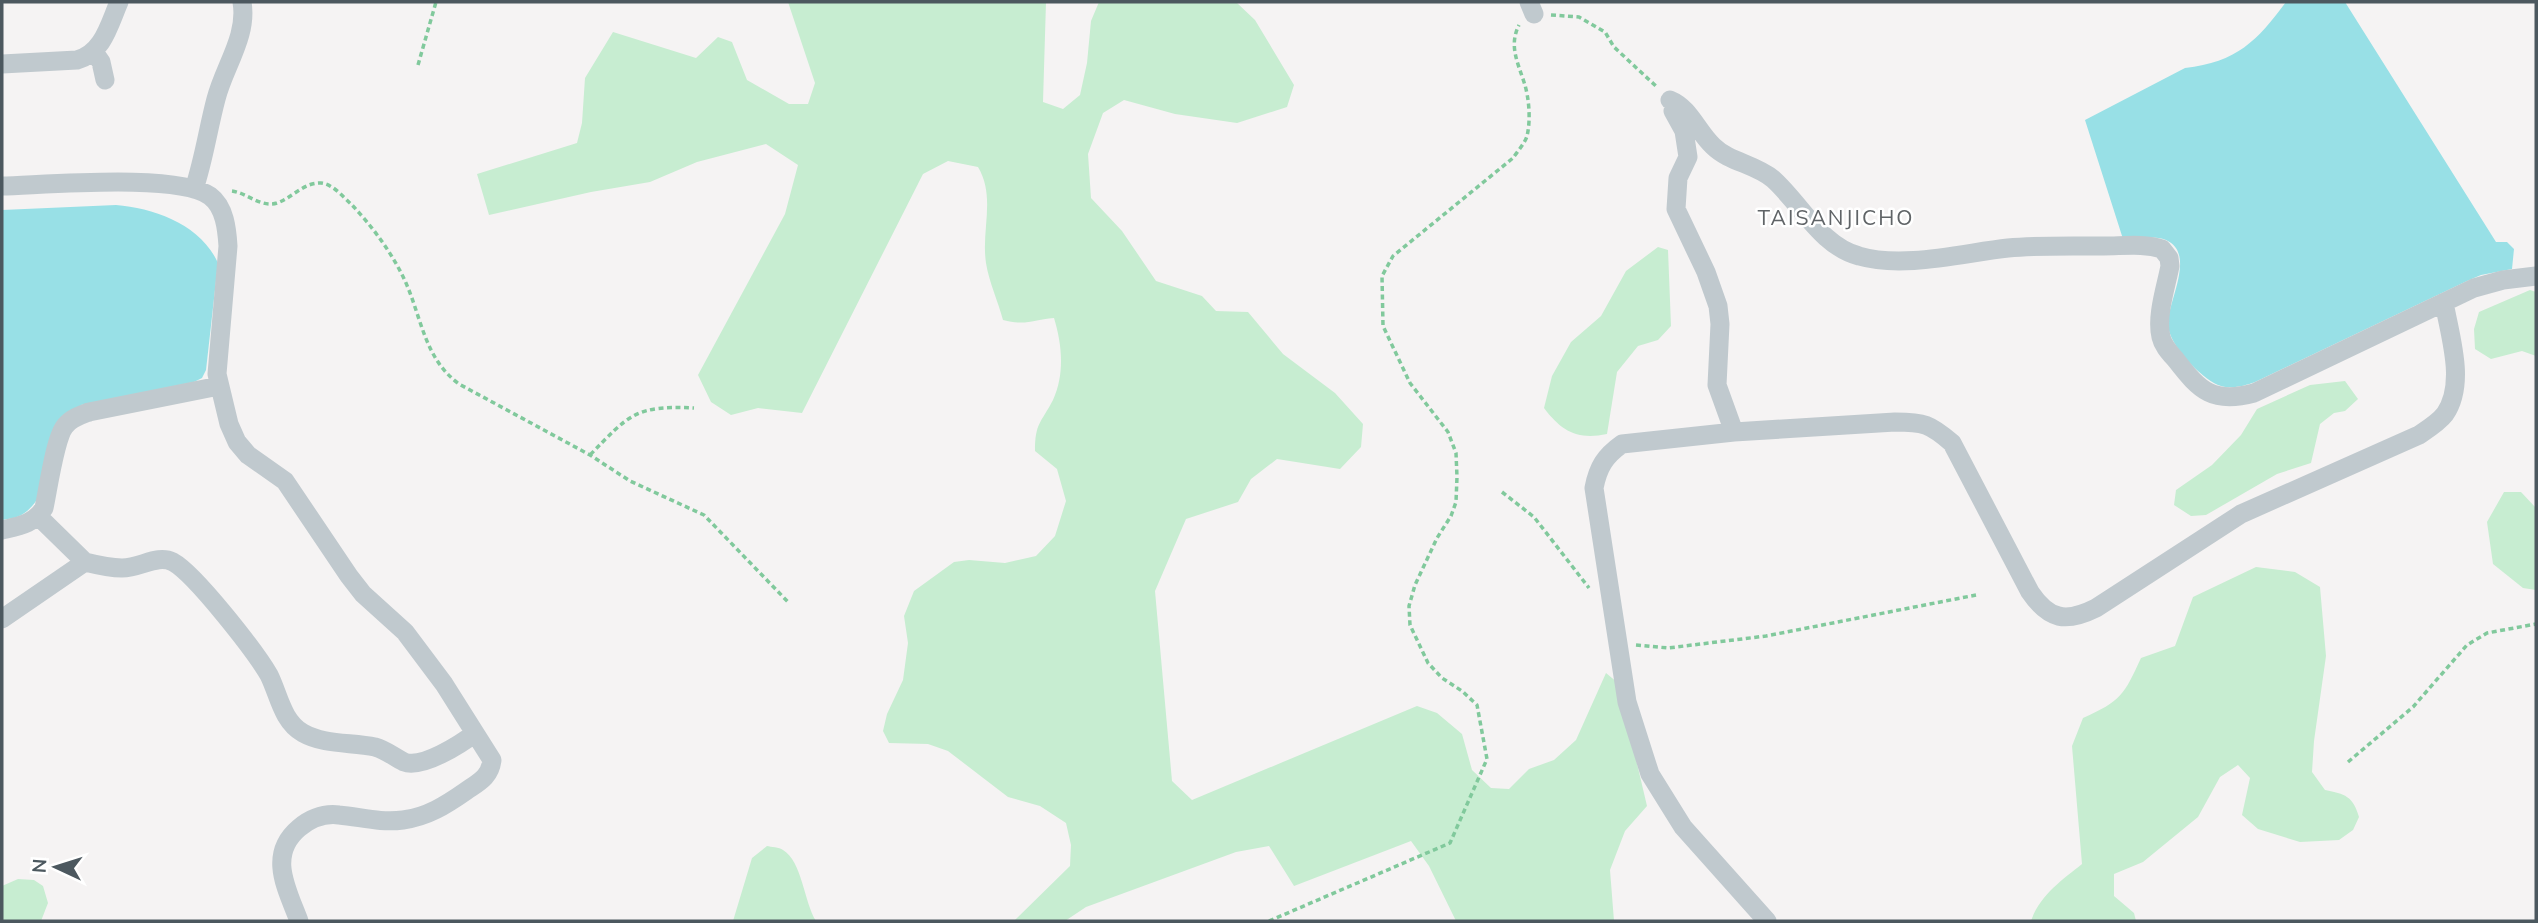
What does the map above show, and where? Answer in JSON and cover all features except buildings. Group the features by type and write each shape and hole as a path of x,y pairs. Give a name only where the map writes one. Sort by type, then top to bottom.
{"street":[{"path":"2,64 76,60 86,57 102,41 119,2"},
{"path":"202,192 216,99 242,31 242,2"},
{"path":"94,51 101,62 105,80"},
{"path":"1670,100 1682,105 1700,133 1716,149 1758,167 1828,239 1845,251 1861,257 1915,259 2011,247 2132,246 2162,249 2169,258 2170,266 2160,325 2161,338 2194,384 2207,393 2220,396 2234,398 2254,393 2474,288 2503,280 2536,276"},
{"path":"1670,100 1688,144 1688,157 1678,178 1676,209 1710,281 1718,306 1720,324 1717,385 1734,432"},
{"path":"2,186 176,184 202,192 217,204 222,214 228,246 216,360 219,386 229,424 237,442 248,455 285,481 349,576 363,594 405,632 489,751 491,770 485,778 442,808 405,820 385,822 338,815 319,816 290,835 283,849 282,876 299,921"},
{"path":"1767,921 1683,827 1650,774 1627,702 1594,488 1597,470 1607,455 1622,444 1734,432 1917,422 1934,428 1952,443 2039,607 2059,618 2078,617 2241,514 2419,435 2443,417 2454,398 2455,374 2444,302"},
{"path":"2,530 29,523 39,517 44,508 59,439 64,426 74,418 89,412 219,386"},
{"path":"39,517 85,562 121,568 141,567 153,560 163,559 173,562 185,571 258,658 269,676 289,723 309,736 378,748 405,762 415,764 462,744 475,733"},
{"path":"2,619 85,562"}],"path":[{"path":"418,65 436,2"},
{"path":"1269,921 1450,842 1487,759 1477,705 1442,678 1429,663 1410,625 1409,606 1415,585 1456,502 1456,453 1448,432 1410,383 1383,326 1381,276 1392,256 1513,158 1527,138 1529,114 1525,85 1514,55 1514,35 1532,8 1579,17 1605,32 1614,47 1670,100"},
{"path":"202,192 238,192 269,204 278,203 308,186 320,183 329,186 364,218 384,245 405,281 435,361 446,375 590,455 630,481 704,515 789,603"},
{"path":"590,455 619,425 634,414 651,408 694,408"},
{"path":"1502,492 1534,517 1594,595"},
{"path":"1628,635 1637,645 1668,648 1766,636 1976,595"},
{"path":"2348,762 2413,707 2467,645 2487,633 2536,624"}],"green space":[{"path":"788,2 1046,2 1043,102 1063,109 1080,95 1087,63 1091,21 1099,2 1236,2 1255,20 1294,85 1287,107 1237,123 1175,114 1124,100 1103,113 1088,154 1091,198 1122,231 1156,281 1202,296 1216,311 1248,312 1283,354 1335,393 1363,424 1361,447 1340,469 1277,459 1251,479 1238,502 1186,519 1155,591 1172,781 1192,800 1417,706 1437,713 1462,734 1472,770 1491,788 1509,789 1529,769 1554,760 1576,740 1606,673 1618,683 1647,806 1625,831 1610,870 1614,921 1456,921 1429,866 1411,841 1294,886 1269,846 1236,852 1086,907 1065,921 1014,921 1070,866 1071,845 1066,823 1040,806 1008,797 948,751 928,744 889,743 883,731 887,714 903,680 908,643 904,616 914,591 954,562 969,560 1005,563 1036,556 1055,536 1066,501 1057,469 1035,451 1038,429 1057,390 1061,369 1057,328 1054,318 1023,323 1003,320 986,263 986,190 978,167 948,161 923,174 802,413 758,408 731,415 711,402 698,375 785,214 798,165 766,144 697,162 650,182 489,215 477,174 577,143 582,123 585,78 613,32 696,58 718,37 732,42 747,80 789,104 808,104 815,83"},
{"path":"1658,247 1668,250 1671,326 1658,340 1638,346 1617,372 1607,434 1587,436 1571,432 1557,423 1544,408 1552,376 1571,342 1601,316 1626,271"},
{"path":"2530,290 2536,292 2536,356 2522,351 2491,359 2475,349 2474,329 2479,312"},
{"path":"2345,381 2358,399 2345,411 2334,413 2320,424 2311,463 2277,474 2206,515 2191,516 2174,505 2176,490 2212,465 2241,435 2257,409 2310,385"},
{"path":"2504,492 2521,492 2536,508 2536,590 2523,588 2493,564 2487,522"},
{"path":"2256,567 2295,572 2320,587 2326,656 2312,772 2325,790 2343,795 2354,804 2359,817 2353,830 2339,840 2300,842 2258,829 2242,815 2250,778 2238,765 2220,777 2198,817 2143,862 2114,874 2114,896 2134,913 2136,921 2031,921 2046,896 2082,864 2072,746 2083,718 2106,707 2120,696 2141,658 2175,646 2193,597"},
{"path":"767,846 783,850 789,855 799,872 816,921 733,921 752,858"},
{"path":"18,879 34,880 43,886 48,903 41,921 2,921 2,886"}],"water":[{"path":"2286,2 2345,2 2496,242 2507,242 2514,249 2512,269 2481,275 2255,382 2227,387 2211,381 2195,368 2174,342 2168,325 2180,267 2179,256 2175,247 2166,240 2150,237 2123,239 2085,120 2185,68 2219,61 2232,55 2255,38"},
{"path":"116,205 146,210 175,221 200,238 218,263 206,370 202,378 194,382 81,405 36,501 21,515 2,520 2,210"}],"district":[{"name":"TAISANJICHO","path":"1836,218"}]}
